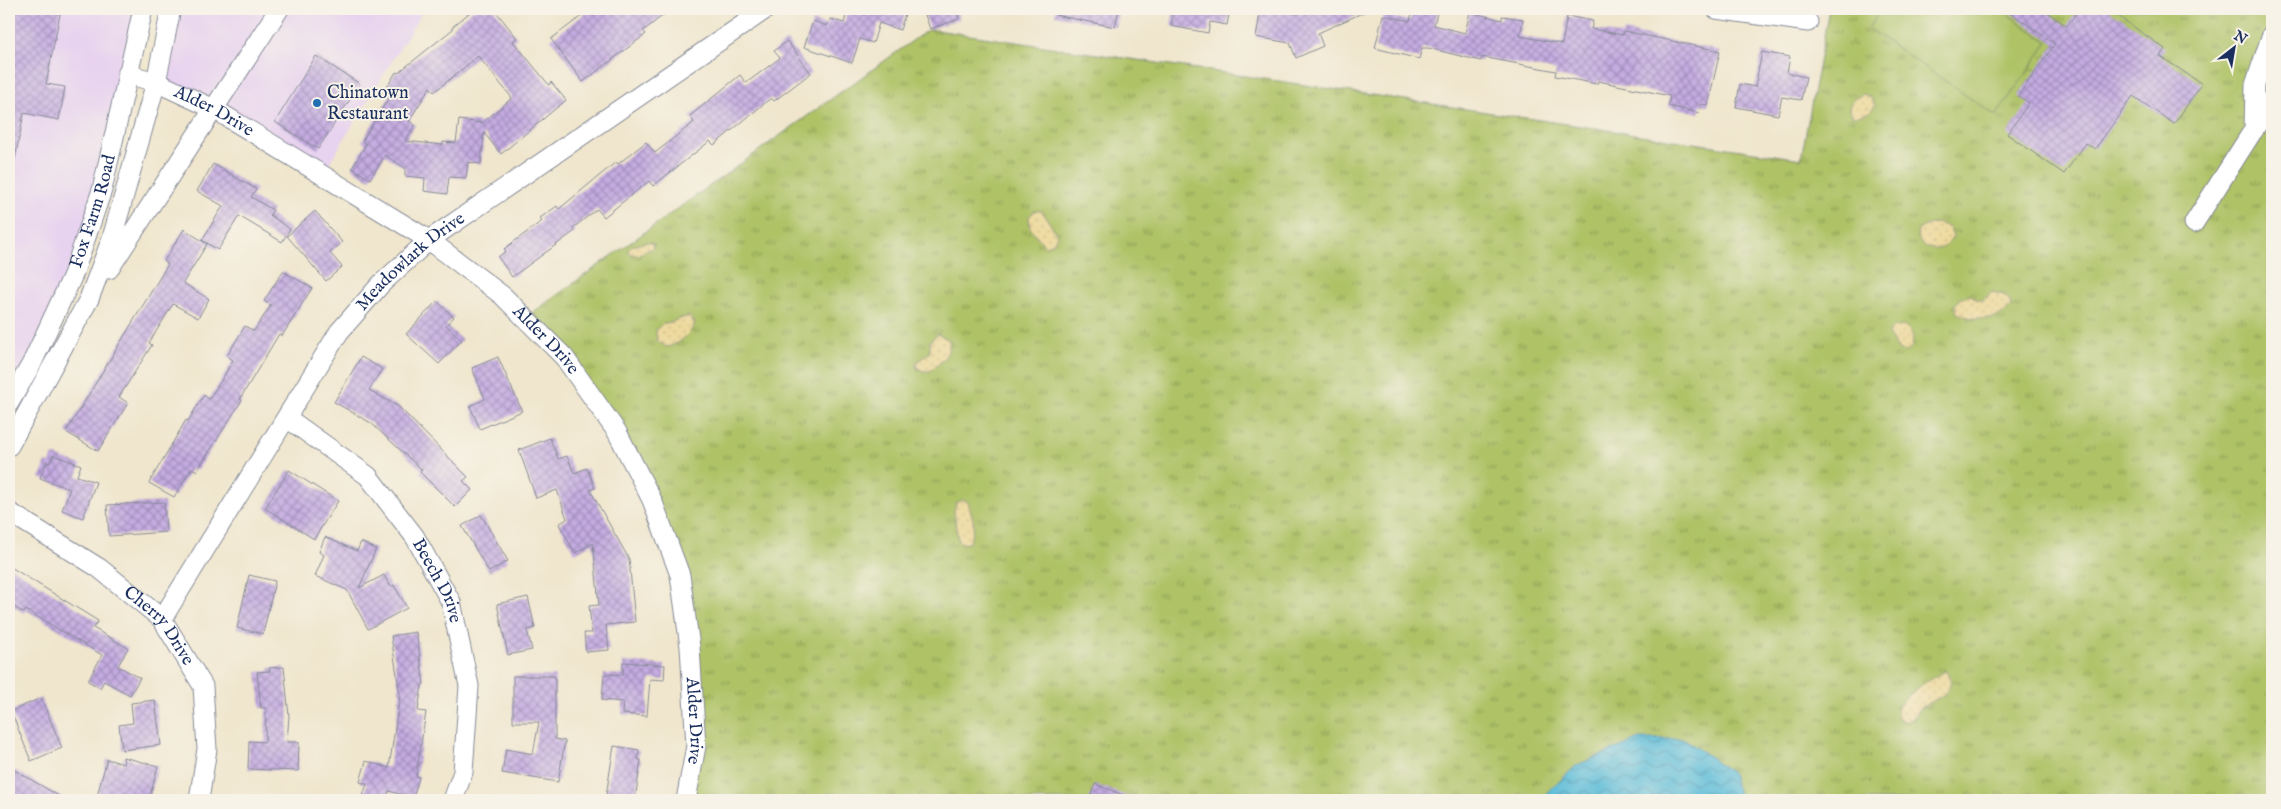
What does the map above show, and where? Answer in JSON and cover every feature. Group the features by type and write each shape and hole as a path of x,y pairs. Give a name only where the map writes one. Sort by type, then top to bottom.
{"street":[{"name":"Fox Farm Road","path":"9,403 32,363 73,275 102,190 143,9"},
{"name":"Fox Farm Road","path":"89,300 115,229 156,82 171,9"},
{"name":"Meadowlark Drive","path":"162,619 339,332 382,284 429,240 766,9"},
{"path":"1716,9 1808,22"},
{"name":"Fox Farm Road","path":"9,446 89,300 214,109 275,10"},
{"path":"2254,131 2255,85 2272,34"},
{"name":"Alder Drive","path":"127,74 156,82 214,109 429,240 503,296 564,357 617,432 652,500 680,575 690,647 696,746 686,800"},
{"path":"2194,223 2272,101"},
{"name":"Beech Drive","path":"287,418 368,476 415,537 451,602 469,686 463,772 453,800"},
{"name":"Cherry Drive","path":"9,512 99,568 162,619 202,686 206,748 199,800"}],"shaded area":[{"path":"9,9 143,9 102,190 9,403"},
{"path":"171,9 424,9 322,175 156,82"}],"green space":[{"path":"1829,9 2261,9 2272,12 2272,800 686,800 696,746 680,575 617,432 525,318 929,29 1801,159"},
{"path":"1881,9 2000,9 2048,42 1996,116 1868,28"}],"sand":[{"path":"1864,94 1871,98 1875,104 1874,107 1866,113 1853,116 1849,110 1852,101"},
{"path":"1034,211 1042,211 1057,235 1053,244 1045,246 1030,228 1029,217"},
{"path":"1937,223 1949,227 1953,237 1945,246 1935,249 1921,243 1917,238 1918,230 1927,225"},
{"path":"647,242 652,243 653,248 637,255 630,254 628,251 631,246"},
{"path":"1992,292 2002,294 2009,299 2011,307 1993,318 1985,319 1971,318 1957,313 1955,305 1959,299 1971,295 1977,300 1983,300"},
{"path":"689,316 695,323 684,338 667,347 657,341 656,330 661,325"},
{"path":"1905,326 1913,338 1912,347 1906,352 1899,351 1888,334 1892,328"},
{"path":"938,334 949,340 947,354 930,371 923,371 916,367 917,362 930,352 930,341"},
{"path":"963,500 968,502 974,523 970,542 964,544 958,541 954,511 956,503"},
{"path":"1946,671 1951,681 1944,695 1922,707 1907,722 1899,719 1897,711 1904,700 1926,682"}],"water":[{"path":"1640,739 1685,739 1732,773 1741,800 1655,800 1652,798 1649,800 1539,800 1577,765"}],"building":[{"path":"9,9 61,9 46,84 65,87 59,120 24,113 15,159 9,158"},
{"path":"474,9 494,9 517,38 513,41 549,85 551,82 566,100 501,154 484,133 481,164 468,162 466,178 449,177 447,194 424,191 425,178 405,176 405,168 385,155 370,179 352,168 366,144 362,141 390,96 384,92 396,72 398,73 453,29 452,27","holes":["478,56 512,98 482,123 459,120 456,143 443,142 443,145 405,141 415,125 409,121 430,87 434,92"]},
{"path":"591,9 671,9 643,31 646,34 583,82 551,39"},
{"path":"845,9 891,9 905,14 900,30 879,23 873,43 860,39 852,63 804,47 813,21 827,26 830,19 844,23 847,12 844,11"},
{"path":"923,9 956,9 959,19 930,29"},
{"path":"1056,9 1119,9 1115,27 1055,15"},
{"path":"1174,9 1230,9 1227,25 1210,22 1208,33 1171,26"},
{"path":"1261,9 1299,14 1311,9 1371,9 1318,33 1323,46 1296,58 1290,43 1256,37"},
{"path":"1413,9 1438,9 1434,25 1465,33 1470,12 1502,20 1502,16 1523,19 1520,36 1562,44 1567,16 1593,21 1591,29 1623,35 1624,31 1720,51 1708,105 1701,104 1699,113 1668,106 1670,96 1598,81 1597,84 1555,76 1556,71 1482,57 1481,61 1428,48 1422,48 1419,59 1375,48 1383,15 1410,21"},
{"path":"2005,9 2043,9 2067,26 2079,9 2108,9 2165,49 2160,56 2202,84 2174,124 2133,96 2095,149 2086,143 2064,174 2007,134 2029,103 2018,96 2055,44"},
{"path":"787,41 811,73 774,101 771,98 714,145 710,141 653,186 649,181 604,217 597,209 573,228 575,231 512,277 498,257 506,251 504,249 542,221 540,218 557,206 559,209 616,162 618,164 646,142 655,153 694,122 690,116 740,75 746,83 780,58 774,51"},
{"path":"1762,52 1790,57 1787,73 1806,77 1801,100 1782,97 1778,115 1736,107 1740,84 1755,87"},
{"path":"316,56 360,84 318,149 275,122"},
{"path":"213,164 256,189 251,197 273,210 270,215 290,229 282,242 239,216 218,250 202,240 223,206 197,191"},
{"path":"315,211 342,242 330,253 342,267 326,281 287,236"},
{"path":"184,229 207,244 183,283 209,299 198,318 173,304 149,343 152,345 119,397 128,403 98,451 66,432 168,264 164,261"},
{"path":"283,271 312,288 282,336 279,334 240,399 242,400 197,471 192,468 174,497 149,483 186,420 188,421 204,395 209,399 224,376 233,360 227,356 245,326 254,331 271,305 264,301"},
{"path":"437,301 454,317 446,325 462,340 439,364 406,334"},
{"path":"361,357 382,369 369,390 399,407 468,477 463,481 472,490 455,507 420,472 422,470 371,423 334,402"},
{"path":"498,357 522,411 480,429 470,406 485,399 472,368"},
{"path":"550,438 558,459 567,456 574,473 587,468 595,488 590,490 629,559 635,622 606,625 609,650 586,652 584,633 592,633 589,606 599,605 593,543 575,553 559,524 567,519 557,490 536,498 519,450"},
{"path":"53,455 81,465 77,476 96,482 83,518 62,510 70,489 40,478 46,462 50,463"},
{"path":"289,470 338,501 314,539 265,508"},
{"path":"164,502 166,532 109,536 107,505"},
{"path":"481,515 508,561 489,572 462,526"},
{"path":"325,537 357,551 361,542 376,549 359,588 384,575 391,587 394,585 407,608 368,629 347,590 315,576 324,555 319,552"},
{"path":"9,566 98,621 93,628 128,648 118,666 140,678 130,695 104,681 100,688 88,681 102,655 26,610 24,613 9,604"},
{"path":"249,575 275,581 263,634 237,628"},
{"path":"528,597 535,628 527,630 532,650 508,655 497,604"},
{"path":"416,632 424,684 422,685 418,711 426,712 416,776 419,777 413,798 389,791 386,800 380,800 363,795 367,784 360,782 366,761 389,768 400,695 391,636"},
{"path":"623,662 665,665 664,680 650,679 647,716 622,714 623,702 602,700 604,674 623,675"},
{"path":"284,667 289,716 287,742 299,742 298,771 248,769 249,741 265,742 266,708 261,708 257,672 270,671 269,668"},
{"path":"513,676 555,676 555,739 565,741 558,782 502,773 506,749 533,754 539,722 513,722"},
{"path":"41,698 62,748 31,761 11,711"},
{"path":"155,700 161,745 122,750 119,725 133,723 131,703"},
{"path":"614,746 639,750 638,759 641,760 635,800 606,796"},
{"path":"123,757 158,766 149,800 114,800 97,796 107,759 124,764"},
{"path":"9,767 30,779 66,800 9,800"},
{"path":"1095,784 1134,799 1134,800 1089,800"}],"place":[{"name":"Chinatown Restaurant","path":"317,103"}]}
